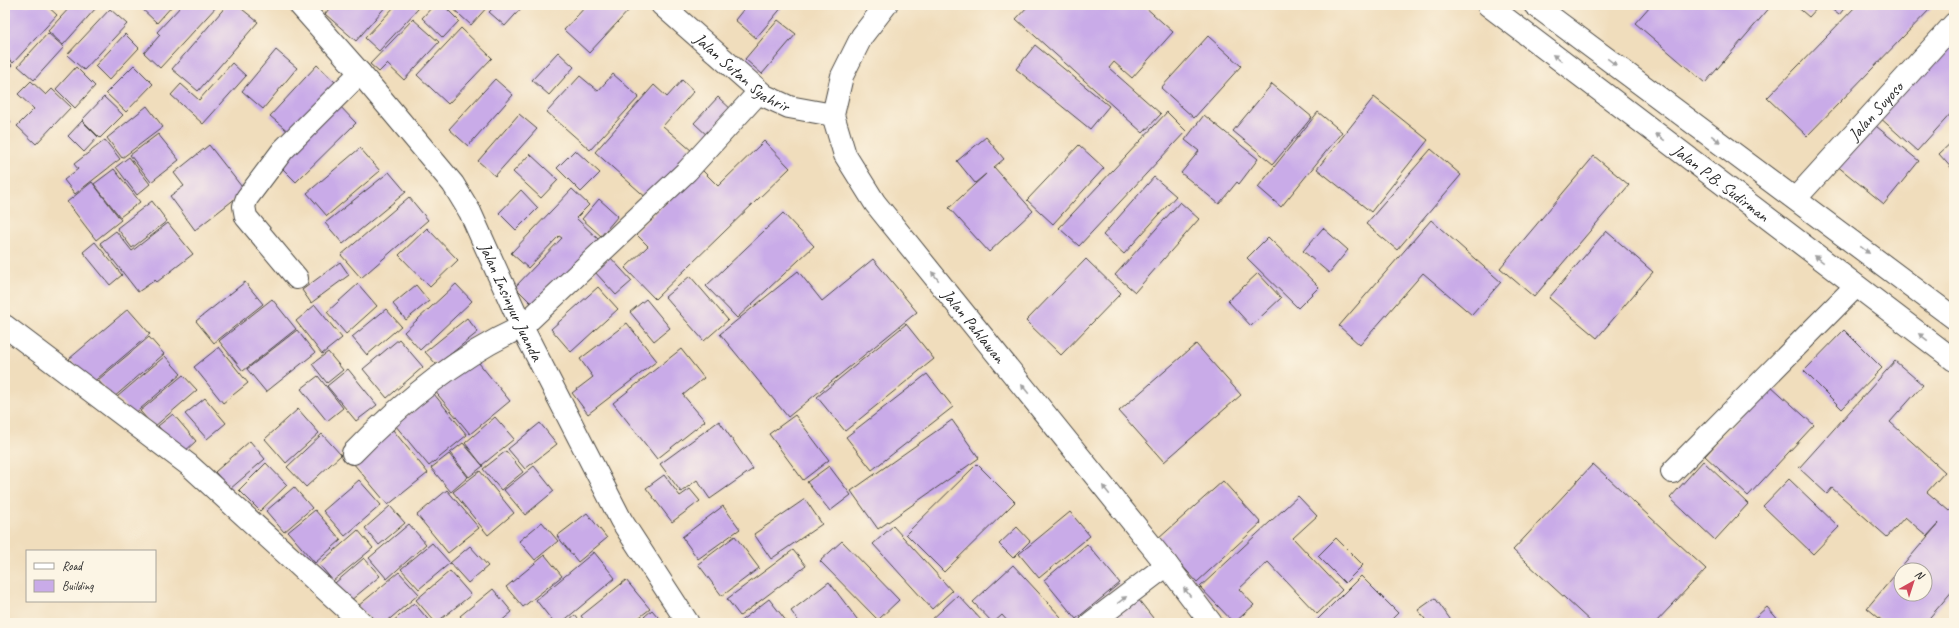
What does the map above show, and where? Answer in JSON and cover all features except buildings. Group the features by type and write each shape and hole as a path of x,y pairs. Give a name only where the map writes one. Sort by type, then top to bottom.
{"street":[{"name":"Jalan Insinyur Juanda","path":"300,5 360,72 453,184 470,212 522,327 621,520 688,623"},
{"name":"Jalan Sutan Syahrir","path":"662,5 762,94 788,107 833,115"},
{"name":"Jalan Pahlawan","path":"886,5 862,36 842,76 833,115 845,155 876,203 1167,565 1211,623"},
{"name":"Jalan P.B. Sudirman","path":"1488,5 1855,287 1954,360"},
{"name":"Jalan P.B. Sudirman","path":"1536,5 1796,198 1954,318"},
{"name":"Jalan Suyoso","path":"1796,198 1954,24"},
{"path":"297,278 246,217 244,206 247,198 258,181 283,150 360,72"},
{"path":"353,453 377,428 472,353 522,327 686,171 762,94"},
{"path":"1672,472 1855,287"},
{"path":"5,326 189,465 362,623"},
{"path":"1091,623 1167,565"}]}
